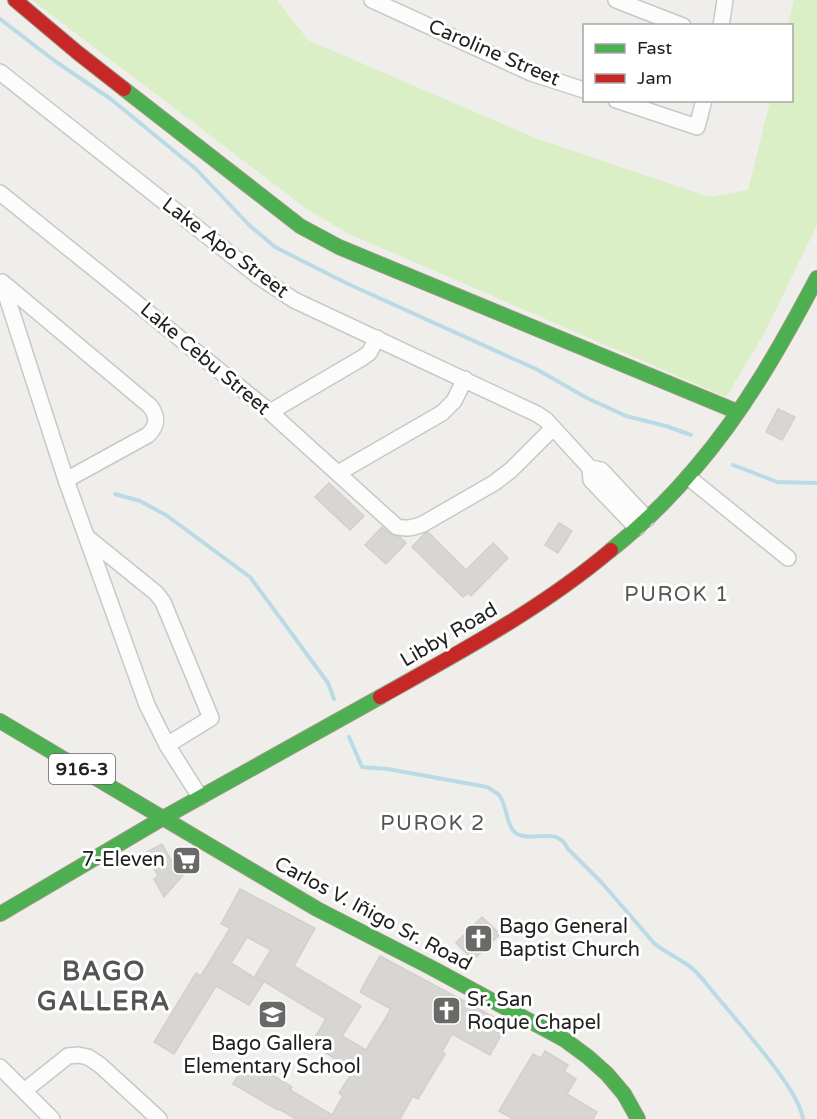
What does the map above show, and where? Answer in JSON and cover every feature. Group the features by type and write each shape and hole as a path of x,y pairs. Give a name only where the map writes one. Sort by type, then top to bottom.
{"main road":[{"path":"15,0 86,60 300,226 339,248 738,412"},
{"name":"Libby Road","path":"1,911 515,620 619,544 688,477 738,412 777,354 817,278"},
{"name":"916-3","path":"0,721 163,818"},
{"name":"Carlos V. Iñigo Sr. Road","path":"163,818 316,909 565,1040 584,1053 614,1080 628,1099 638,1119"}],"street":[{"name":"Caroline Street","path":"372,0 531,73 583,89"},
{"path":"616,0 678,24"},
{"path":"721,24 725,0"},
{"name":"Lake Apo Street","path":"0,72 258,276 294,300 537,414 590,468 591,480 642,523"},
{"path":"622,102 697,127 703,102"},
{"name":"Lake Cebu Street","path":"0,193 270,412 397,527 405,529 423,524 494,483 511,470 553,428"},
{"path":"1,281 150,406 155,413 156,421 153,430 148,435 66,480"},
{"path":"1,281 66,480 147,705 167,745 200,797"},
{"path":"270,412 362,358 369,353 377,338"},
{"path":"338,473 442,413 454,401 465,379"},
{"path":"688,477 788,558"},
{"path":"88,538 156,593 163,603 211,718 167,745"},
{"path":"24,1091 68,1056 88,1057 100,1065 159,1119"},
{"path":"0,1067 52,1119"}],"green space":[{"path":"32,0 277,0 308,40 538,139 709,197 748,190 770,102 793,102 793,24 788,24 794,0 817,0 817,225 765,332 726,397 347,233 307,209"}],"building":[{"path":"778,409 795,417 782,440 766,432"},
{"path":"329,483 364,516 350,530 315,497"},
{"path":"559,523 572,531 558,553 545,545"},
{"path":"382,527 406,543 386,564 365,545"},
{"path":"428,532 466,570 493,543 508,558 471,596 468,593 463,597 412,547"},
{"path":"162,844 174,865 186,850 198,858 164,897 154,879 158,876 145,853"},
{"path":"240,889 315,928 294,966 361,1006 342,1036 366,1050 391,1009 360,992 380,956 507,1024 490,1055 452,1034 442,1052 445,1054 418,1099 413,1096 400,1119 296,1119 233,1084 247,1060 292,1087 290,1090 332,1115 343,1096 339,1093 354,1070 311,1044 326,1019 255,976 271,950 247,937 231,963 263,983 249,1005 216,986 174,1054 154,1042 196,973 201,976 230,928 221,924"},
{"name":"Bago General Baptist Church","path":"482,917 500,934 473,960 456,943"},
{"path":"545,1051 568,1065 564,1071 576,1079 567,1094 597,1112 593,1119 513,1119 499,1111 533,1054 541,1058"}],"waterway":[{"path":"0,19 55,61 112,100 196,169 249,225 275,247 346,283 536,369 587,398 626,416 691,435"},
{"path":"733,465 777,482 817,483"},
{"path":"115,494 140,501 166,515 250,577 328,683 334,699"},
{"path":"349,737 362,767 388,769 487,787 502,799 511,827 517,834 531,837 552,836 563,842 654,943 690,967 703,980 782,1077 803,1119"}],"traffic: fast":[{"path":"124,89 300,226 339,247 738,412"},
{"path":"611,550 666,500 731,423 762,376 817,278"},
{"path":"380,697 163,818 317,909 565,1040 607,1074 624,1094 638,1119"},
{"path":"0,721 163,818 0,914"}],"traffic: jam":[{"path":"15,0 124,89"},
{"path":"380,697 528,611 557,592 611,550"}],"place":[{"name":"7-Eleven","path":"186,860"},
{"name":"Bago General Baptist Church","path":"478,938"},
{"name":"Sr. San Roque Chapel","path":"446,1011"},
{"name":"Bago Gallera Elementary School","path":"272,1014"}],"district":[{"name":"PUROK 1","path":"677,594"},
{"name":"PUROK 2","path":"433,823"},
{"name":"BAGO GALLERA","path":"104,986"}]}
